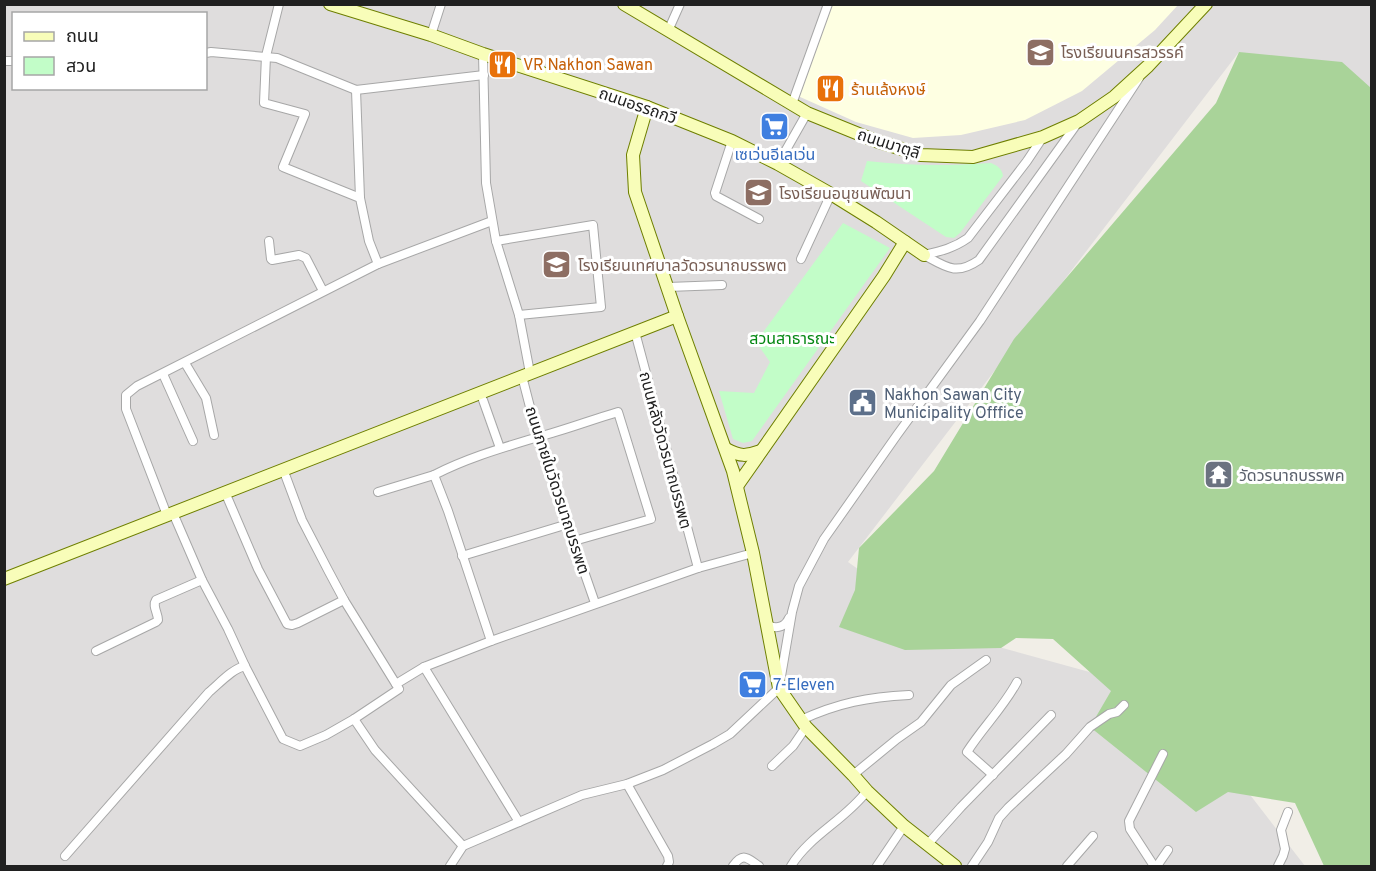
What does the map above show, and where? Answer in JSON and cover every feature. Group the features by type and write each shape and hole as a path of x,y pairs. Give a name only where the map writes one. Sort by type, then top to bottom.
{"street":[{"path":"279,4 266,56 264,103 305,114 283,167 360,198"},
{"name":"ถนนอรรถกวี","path":"330,4 647,107 732,141 831,194 924,255"},
{"path":"431,35 441,4"},
{"name":"ถนนมาตุลี","path":"624,4 807,113 876,141 921,155 973,157 1043,137 1079,121 1114,97 1148,66 1206,4"},
{"path":"668,31 680,4"},
{"path":"792,104 828,4"},
{"path":"207,53 277,58 356,90 484,75"},
{"name":"ถนนภายในวัดวรนาถบรรพต","path":"483,54 486,183 496,241 519,315 526,374 538,437 595,603"},
{"path":"450,867 463,846 582,795 627,784 663,770 730,735 779,688 792,612 799,586 824,539 980,321 1148,66"},
{"path":"356,90 360,198 369,241 378,264"},
{"path":"647,107 633,155 635,192 737,486 753,553 779,688 803,723 867,791 904,826 955,867"},
{"path":"778,164 807,113"},
{"path":"924,255 948,269 955,270 972,265 979,260 1079,121"},
{"path":"924,255 959,245 968,238 1043,137"},
{"path":"732,141 716,196 759,219"},
{"path":"801,259 831,194"},
{"path":"283,469 302,520 344,600 399,689 354,719 300,746 283,739 202,580 170,514 126,409 126,395 137,386 378,264 492,221"},
{"path":"496,241 593,225 601,307 519,315"},
{"path":"269,241 272,261 299,255 306,258 323,291"},
{"path":"737,486 884,276 905,242"},
{"path":"668,287 722,285"},
{"path":"4,579 678,316"},
{"name":"ถนนหลังวัดวรนาถบรรพต","path":"635,332 698,568"},
{"path":"185,363 206,398 214,435"},
{"path":"163,374 193,441"},
{"path":"483,400 500,448"},
{"path":"378,492 434,475 458,463 500,448 618,412 651,519 574,542"},
{"path":"726,449 738,455 761,451"},
{"path":"434,475 490,641"},
{"path":"225,492 258,569 288,624 298,624 344,600"},
{"path":"462,556 568,524"},
{"path":"396,684 424,667 490,641 698,568 753,553"},
{"path":"96,651 156,622 158,617 156,600 202,580"},
{"path":"767,621 773,627 783,626 788,622 792,612"},
{"path":"853,775 921,722 951,685 986,660"},
{"path":"64,856 209,692 225,678 245,666"},
{"path":"424,667 519,822"},
{"path":"993,775 967,752 1009,697 1017,682"},
{"path":"772,766 793,746 803,723 818,712 855,700 909,695"},
{"path":"972,867 988,842 999,818 1008,808 1090,727 1108,714 1117,712 1124,705"},
{"path":"927,845 961,807 1052,715"},
{"path":"354,719 375,750 463,846"},
{"path":"1162,754 1129,822 1130,829 1155,867 1168,850"},
{"path":"627,784 668,856 668,867"},
{"path":"791,867 811,842 859,801 867,791"},
{"path":"1278,867 1284,856 1281,830 1287,812"},
{"path":"879,866 904,826"},
{"path":"1067,867 1093,836"},
{"path":"733,867 742,857 759,867"}],"shaded area":[{"path":"5,5 1371,5 1371,109 1366,101 1239,52 848,562 948,633 1173,695 1305,866 5,866"},
{"path":"830,5 1178,5 1155,30 1082,91 1025,120 961,135 913,138 856,122 798,96"}],"green space":[{"path":"1239,52 1342,62 1371,88 1371,866 1324,866 1295,803 1228,792 1196,812 1090,727 1111,691 1053,639 1016,638 1001,648 905,650 839,627 855,590 859,548 934,471 1014,339 1216,103"},
{"path":"867,161 929,165 991,163 1002,171 1003,176 954,238 946,237 861,181"},
{"name":"สวนสาธารณะ","path":"843,223 890,248 752,441 743,443 733,439 719,391 754,393 770,362 756,342"}],"place":[{"name":"โรงเรียนนครสวรรค์","path":"1040,52"},
{"name":"VR Nakhon Sawan","path":"502,64"},
{"name":"ร้านเล้งหงษ์","path":"830,89"},
{"name":"เซเว่นอีเลเว่น","path":"775,126"},
{"name":"โรงเรียนอนุชนพัฒนา","path":"758,193"},
{"name":"โรงเรียนเทศบาลวัดวรนาถบรรพต","path":"557,265"},
{"name":"Nakhon Sawan City Municipality Offfice","path":"863,403"},
{"name":"วัดวรนาถบรรพค","path":"1218,475"},
{"name":"7-Eleven","path":"752,684"}]}
